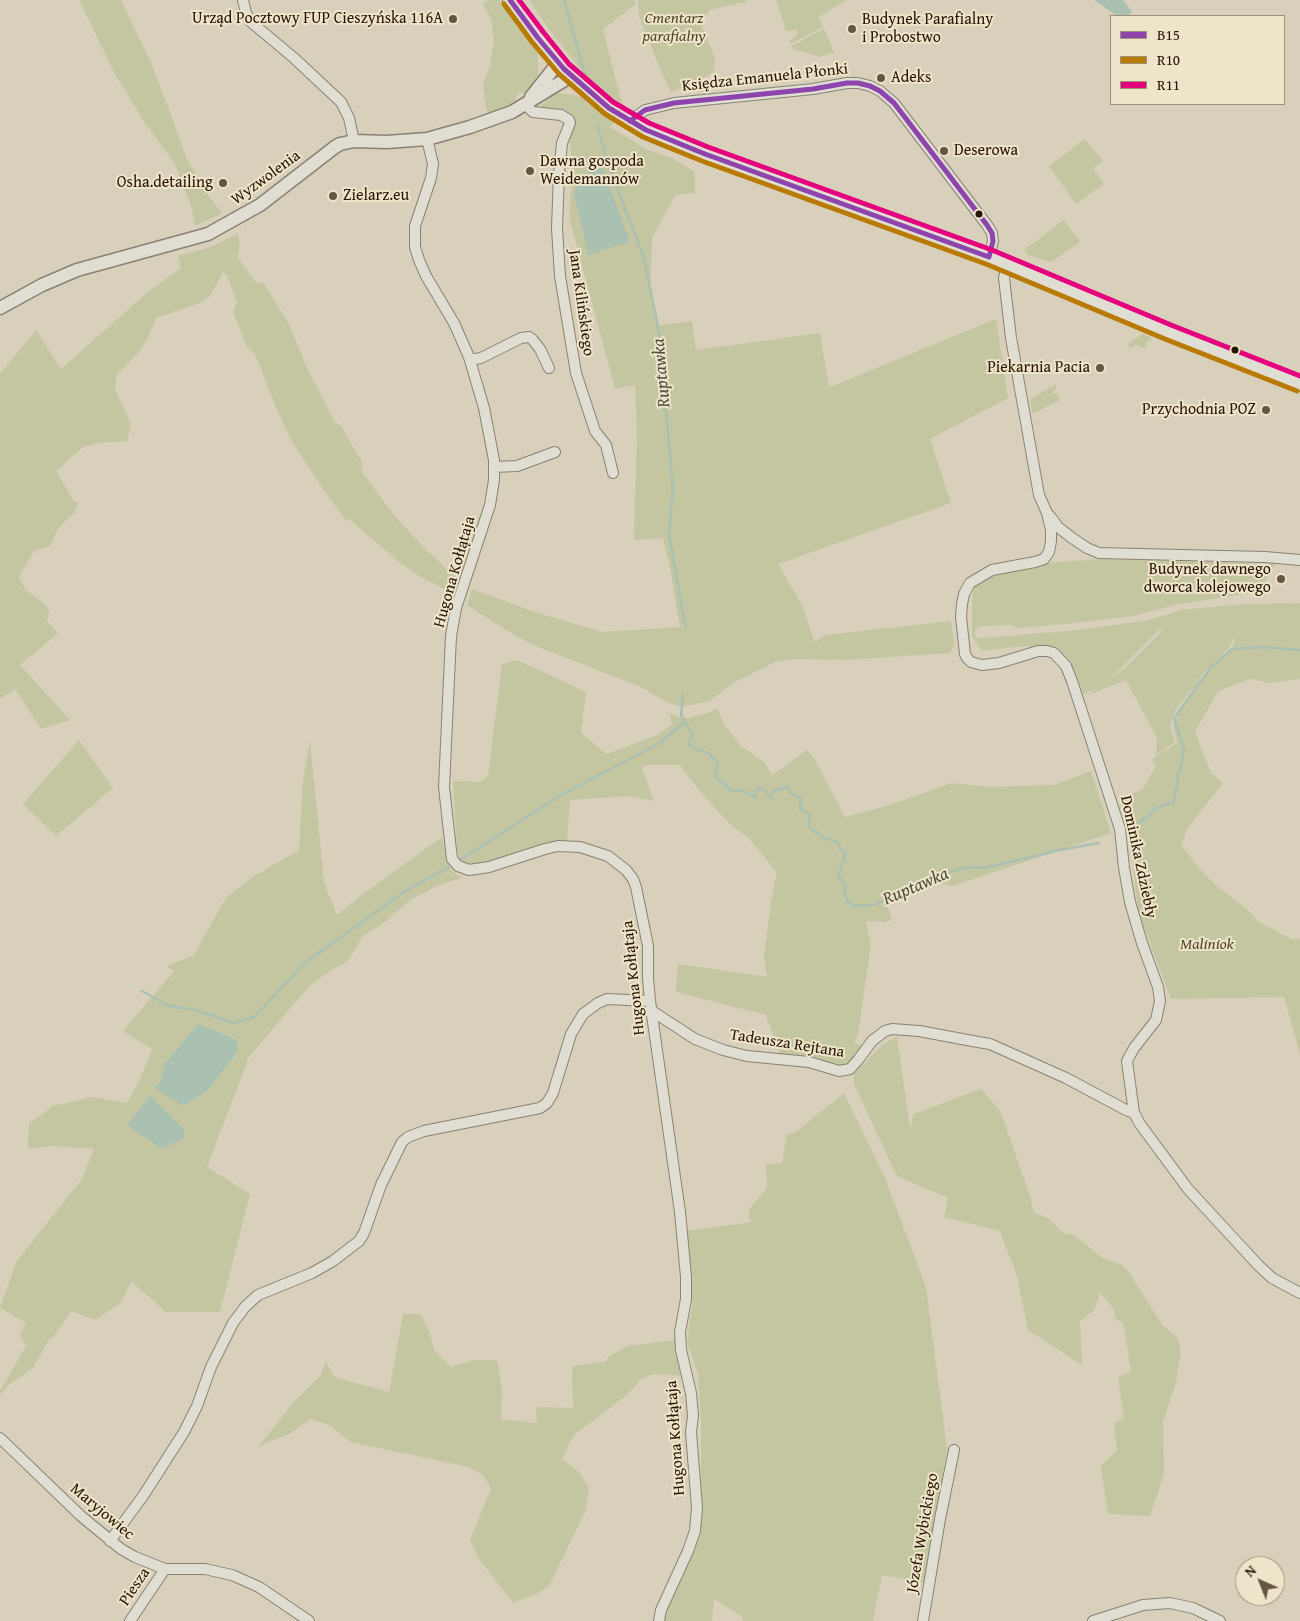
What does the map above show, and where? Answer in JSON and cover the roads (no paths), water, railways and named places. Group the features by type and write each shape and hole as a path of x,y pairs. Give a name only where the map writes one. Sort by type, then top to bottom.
{"main road":[{"path":"510,0 558,63 601,102 630,121 680,145 989,257 1168,332 1300,384"}],"street":[{"path":"243,0 246,13 251,22 294,58 341,102 349,118 354,141"},
{"name":"Wyzwolenia","path":"525,104 558,63"},
{"name":"Wyzwolenia","path":"0,308 42,285 77,270 208,234 260,205 334,147 354,141 387,142 426,139 500,117 571,76"},
{"name":"Księdza Emanuela Płonki","path":"630,121 645,110 674,103 813,90 858,83 870,86 894,103 992,232 993,241 989,257"},
{"name":"Jana Kilińskiego","path":"525,104 533,112 561,115 569,120 570,123 562,143 560,155 557,228 560,276 576,373 595,431 606,445 613,473"},
{"name":"Hugona Kołłątaja","path":"426,139 433,164 432,178 415,226 415,247 418,260 454,323 470,360 484,408 494,467 490,505 456,608 451,632 444,787 452,859 454,864 464,869 478,869 545,848 569,846 593,850 608,856 626,870 633,879 648,946 648,978 651,1006 686,1277 686,1299 680,1332 681,1350 693,1416 691,1432 697,1508 695,1531 661,1610 659,1621"},
{"name":"Dominika Zdziebły","path":"1007,265 1004,278 1011,338 1039,495 1047,513 1051,530 1049,552 1044,559 992,570 970,583 964,594 961,617 965,654 971,662 982,664 999,662 1047,650 1060,658 1066,666 1120,829 1130,902 1142,944 1158,987 1160,1001 1156,1020 1126,1061 1134,1113 1140,1124 1194,1196 1272,1278 1300,1293"},
{"path":"470,360 481,358 521,338 529,338 540,349 549,368"},
{"path":"494,467 517,466 555,452"},
{"name":"Dominika Zdziebły","path":"1047,513 1058,527 1072,538 1099,553 1265,556 1300,560"},
{"path":"110,1541 143,1496 184,1432 197,1406 211,1367 233,1323 245,1307 258,1295 312,1273 359,1241 364,1233 381,1185 402,1142 408,1137 424,1131 540,1108 553,1093 571,1034 583,1014 606,999 651,1006"},
{"name":"Tadeusza Rejtana","path":"651,1006 695,1039 723,1050 747,1056 808,1062 840,1071 850,1069 872,1040 885,1031 892,1029 919,1031 990,1044 1066,1078 1134,1113"},
{"name":"Maryjowiec","path":"0,1438 81,1516 110,1541 135,1557 165,1570 205,1569 232,1575 259,1587 309,1621"},
{"name":"Józefa Wybickiego","path":"923,1621 954,1450"},
{"name":"Piesza","path":"130,1621 165,1570"},
{"path":"1093,1621 1143,1605 1170,1603 1193,1608 1220,1621"}],"waterway":[{"name":"Ruptawka","path":"564,0 585,75"},
{"name":"Ruptawka","path":"597,124 608,164 644,258 659,332 673,488 669,535 686,629"},
{"name":"Ruptawka","path":"1124,832 1150,815 1154,809 1173,802 1178,782 1177,775 1180,770 1184,749 1174,718 1212,666 1232,649 1263,647 1300,650"},
{"name":"Ruptawka","path":"683,694 681,715 693,735 688,744 697,750 708,753 718,763 715,776 732,791 742,790 755,797 758,787 766,791 770,798 775,790 787,787 793,795 801,798 800,809 810,814 808,826 824,838 838,842 840,849 846,852 838,877 846,885 844,894 848,902 854,906 874,905 903,892 935,883 941,874 969,867 983,868 1054,851 1099,843"},
{"path":"460,860 561,795 660,743 685,721"},
{"path":"142,991 169,1006 196,1010 234,1023 254,1017 306,962 404,892 449,867"}],"place":[{"name":"Urząd Pocztowy FUP Cieszyńska 116A","path":"453,19"},
{"name":"Budynek Parafialny i Probostwo","path":"852,29"},
{"name":"Adeks","path":"881,78"},
{"name":"Deserowa","path":"944,151"},
{"name":"Dawna gospoda Weidemannów","path":"530,171"},
{"name":"Osha.detailing","path":"223,183"},
{"name":"Zielarz.eu","path":"333,196"},
{"name":"Piekarnia Pacia","path":"1100,368"},
{"name":"Przychodnia POZ","path":"1266,410"},
{"name":"Budynek dawnego dworca kolejowego","path":"1281,579"}],"park label":[{"name":"Cmentarz parafialny","path":"674,28"},
{"name":"Maliniok","path":"1207,945"}]}
